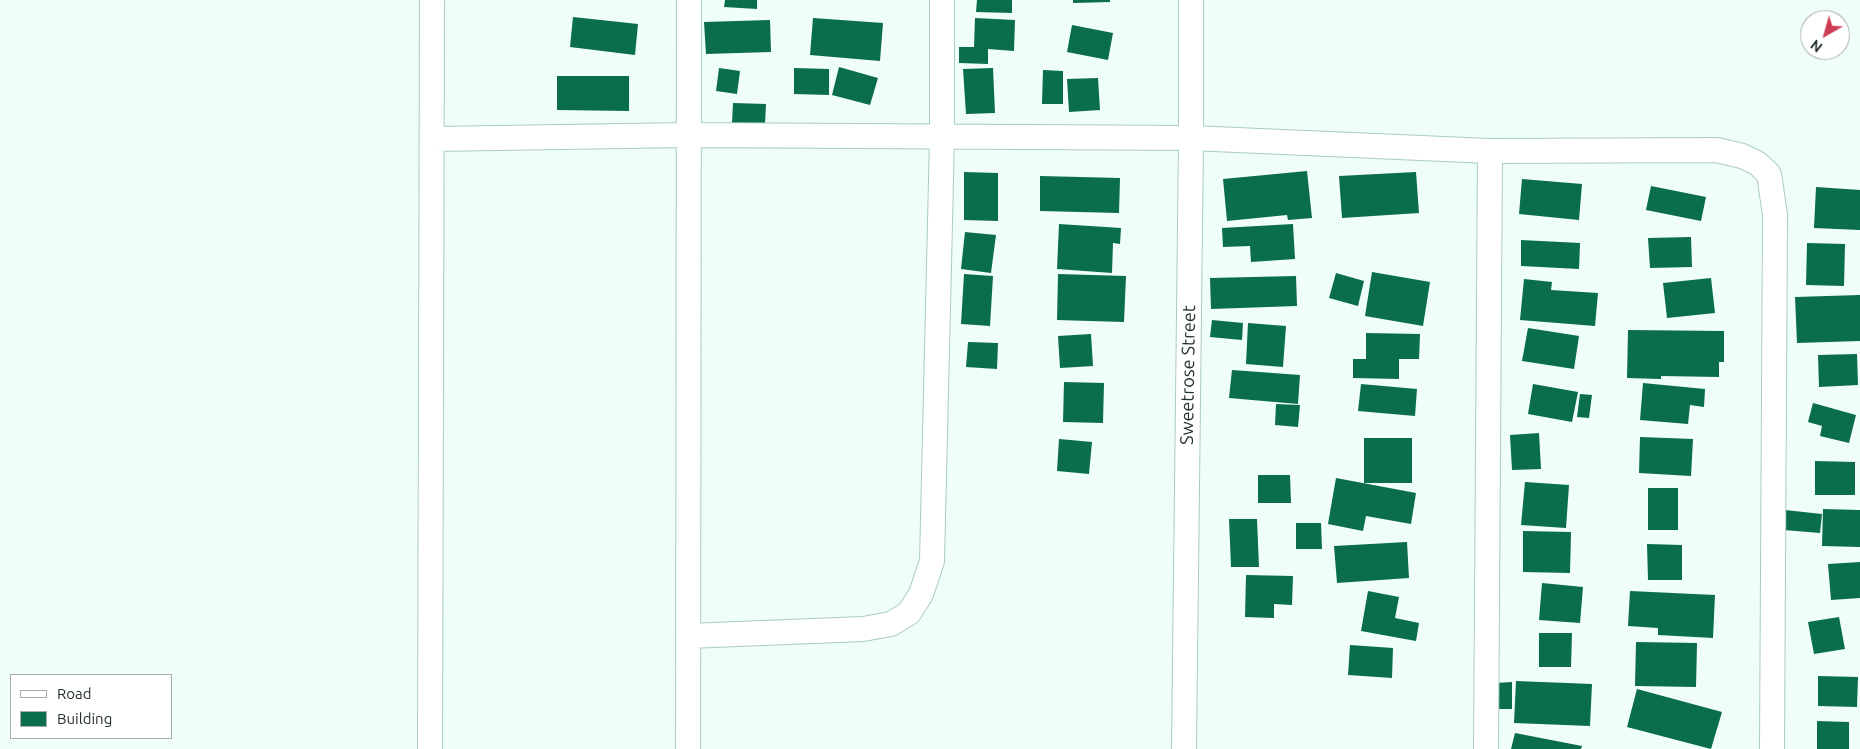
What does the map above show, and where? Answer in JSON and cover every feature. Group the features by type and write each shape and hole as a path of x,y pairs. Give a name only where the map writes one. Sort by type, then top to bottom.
{"street":[{"path":"430,749 432,0"},
{"path":"688,0 688,749"},
{"path":"688,636 863,629 890,624 903,617 909,613 921,594 932,561 942,138 942,0"},
{"name":"Sweetrose Street","path":"1184,749 1191,0"},
{"path":"433,139 688,135 1191,138 1490,151 1717,150 1757,162 1769,174 1775,215 1772,749"},
{"path":"1486,749 1490,151"}],"building":[{"path":"725,0 757,0 757,9 724,7"},
{"path":"977,0 1012,0 1012,13 976,12"},
{"path":"1073,0 1110,0 1110,2 1073,3"},
{"path":"573,17 638,24 635,55 570,47"},
{"path":"813,18 883,23 880,61 810,55"},
{"path":"975,18 1015,20 1014,51 988,49 988,64 959,63 959,47 974,47"},
{"path":"770,20 771,52 706,54 704,22"},
{"path":"1072,25 1113,33 1108,60 1067,52"},
{"path":"839,67 878,78 870,105 832,95"},
{"path":"719,68 740,71 737,94 716,91"},
{"path":"794,68 829,69 829,95 794,94"},
{"path":"993,68 995,113 966,114 963,69"},
{"path":"1043,70 1063,71 1063,104 1042,104"},
{"path":"557,76 629,76 629,111 557,110"},
{"path":"1098,78 1100,110 1069,112 1067,79"},
{"path":"733,103 766,104 765,124 732,123"},
{"path":"1307,171 1312,218 1288,220 1287,215 1227,221 1223,179"},
{"path":"964,172 998,173 998,221 964,220"},
{"path":"1416,172 1419,213 1342,218 1339,176"},
{"path":"1040,176 1120,178 1119,213 1040,211"},
{"path":"1522,179 1582,184 1579,220 1519,214"},
{"path":"1651,186 1706,197 1701,221 1646,210"},
{"path":"1816,187 1860,190 1860,230 1814,228"},
{"path":"1059,224 1121,228 1120,244 1113,243 1112,273 1057,269"},
{"path":"1293,224 1295,259 1251,262 1250,246 1223,247 1222,228"},
{"path":"965,232 996,235 991,273 961,269"},
{"path":"1691,237 1692,267 1650,268 1648,238"},
{"path":"1521,240 1580,243 1579,269 1521,266"},
{"path":"1807,243 1845,244 1844,286 1806,285"},
{"path":"1372,272 1430,282 1423,326 1365,316"},
{"path":"1336,273 1364,281 1358,306 1329,298"},
{"path":"964,274 993,276 990,326 961,324"},
{"path":"1058,274 1126,276 1124,322 1057,320"},
{"path":"1296,276 1297,306 1211,309 1210,278"},
{"path":"1711,278 1715,313 1667,318 1663,283"},
{"path":"1524,279 1552,282 1551,290 1598,293 1595,326 1520,320"},
{"path":"1860,295 1860,341 1797,343 1795,297"},
{"path":"1212,320 1243,323 1242,340 1210,337"},
{"path":"1248,323 1286,326 1283,367 1246,364"},
{"path":"1528,328 1579,336 1574,369 1522,361"},
{"path":"1628,330 1724,331 1724,362 1719,362 1719,377 1661,376 1661,379 1627,378"},
{"path":"1366,333 1420,334 1419,359 1399,359 1399,379 1353,378 1353,359 1366,359"},
{"path":"1091,334 1093,366 1060,368 1058,336"},
{"path":"968,342 998,343 997,369 966,367"},
{"path":"1857,354 1858,385 1819,387 1818,355"},
{"path":"1232,370 1300,375 1298,404 1229,398"},
{"path":"1064,382 1104,383 1103,423 1063,422"},
{"path":"1643,383 1705,389 1704,407 1690,405 1688,424 1640,420"},
{"path":"1361,384 1417,389 1415,416 1358,411"},
{"path":"1533,384 1578,392 1572,422 1528,414"},
{"path":"1580,394 1592,395 1589,418 1577,417"},
{"path":"1813,403 1856,415 1849,443 1820,436 1822,426 1808,422"},
{"path":"1276,404 1300,405 1298,427 1275,425"},
{"path":"1539,433 1541,469 1512,470 1510,435"},
{"path":"1640,437 1693,439 1691,476 1639,473"},
{"path":"1364,438 1412,438 1412,483 1364,483"},
{"path":"1059,439 1092,442 1089,474 1057,471"},
{"path":"1815,461 1855,462 1855,495 1815,495"},
{"path":"1258,475 1290,475 1291,503 1258,503"},
{"path":"1336,478 1416,493 1411,524 1366,516 1363,531 1328,524"},
{"path":"1525,482 1569,485 1566,528 1521,525"},
{"path":"1648,488 1678,488 1678,530 1648,530"},
{"path":"1823,509 1860,510 1860,547 1822,546"},
{"path":"1785,510 1822,514 1820,533 1784,530"},
{"path":"1229,519 1257,519 1259,567 1231,567"},
{"path":"1296,523 1321,523 1322,549 1296,549"},
{"path":"1523,531 1571,532 1570,573 1523,572"},
{"path":"1407,542 1409,578 1337,583 1334,546"},
{"path":"1647,544 1682,545 1682,580 1648,580"},
{"path":"1860,562 1860,598 1831,600 1828,564"},
{"path":"1246,575 1293,576 1292,605 1274,604 1274,618 1245,617"},
{"path":"1542,583 1583,587 1580,623 1539,620"},
{"path":"1368,591 1399,597 1395,618 1419,623 1416,641 1361,631"},
{"path":"1630,591 1715,595 1713,638 1658,635 1658,628 1628,626"},
{"path":"1839,617 1845,649 1814,654 1808,622"},
{"path":"1539,633 1572,633 1571,667 1539,667"},
{"path":"1636,642 1697,643 1696,687 1635,686"},
{"path":"1350,645 1393,648 1392,678 1348,675"},
{"path":"1818,676 1858,677 1857,707 1818,706"},
{"path":"1516,681 1592,684 1590,726 1514,723"},
{"path":"1512,682 1512,709 1495,709 1495,683"},
{"path":"1637,689 1722,712 1711,749 1627,727"},
{"path":"1817,721 1849,722 1849,749 1817,749"},
{"path":"1515,733 1582,746 1581,749 1511,749"}]}
